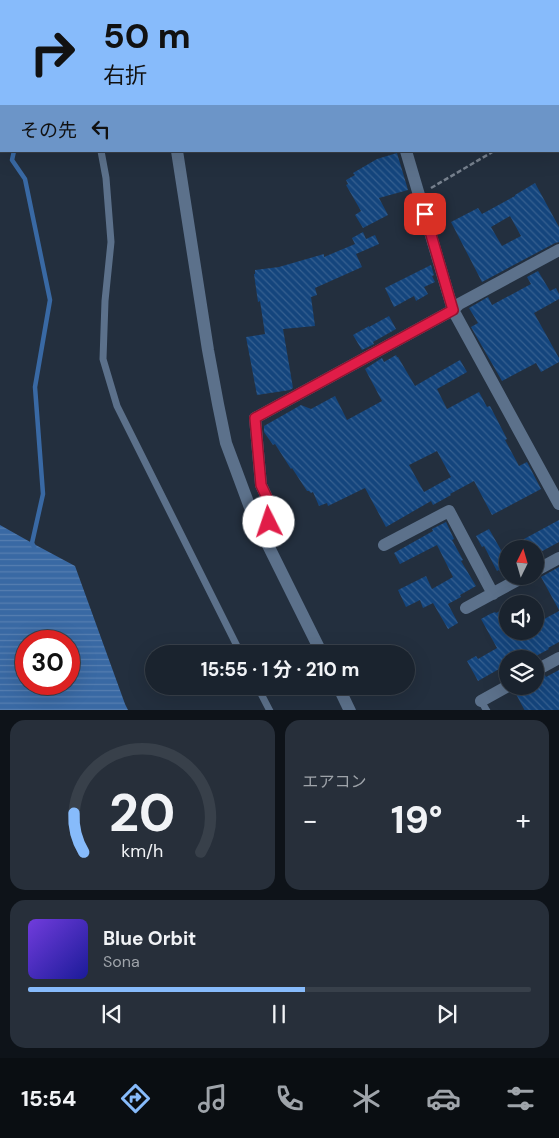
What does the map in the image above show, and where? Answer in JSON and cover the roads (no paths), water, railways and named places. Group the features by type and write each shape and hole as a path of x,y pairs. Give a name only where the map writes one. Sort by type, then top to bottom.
{"street":[{"path":"177,152 208,350 226,443 261,533 278,563 318,645"},
{"path":"406,152 453,310 559,504"},
{"path":"261,533 269,522 271,512 269,502 261,485 255,418 559,250"},
{"path":"384,545 448,511 493,594"},
{"path":"544,566 559,558"},
{"path":"466,608 509,585"},
{"path":"544,666 559,658"},
{"path":"484,706 499,694"},
{"path":"342,695 350,710"}],"lane":[{"path":"101,152 106,178 110,242 103,359 117,406 236,645"},
{"path":"262,695 270,710"}],"water":[{"path":"0,525 75,566 128,710 0,710"}],"waterway":[{"path":"14,152 12,160 25,179 50,300 35,387 43,494 32,543 34,547"}]}
